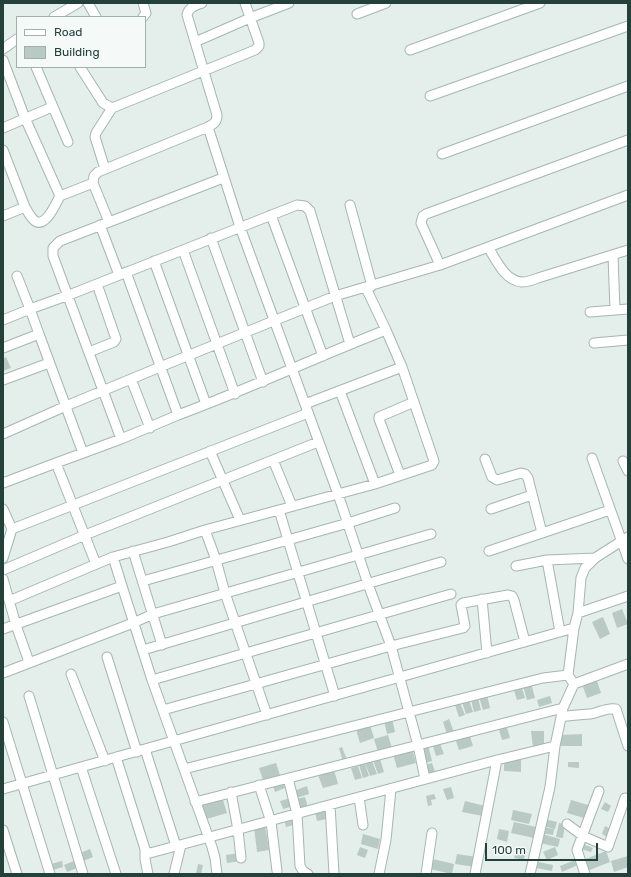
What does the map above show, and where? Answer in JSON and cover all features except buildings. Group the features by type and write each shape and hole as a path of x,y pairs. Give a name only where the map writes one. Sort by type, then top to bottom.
{"street":[{"path":"56,16 78,3"},
{"path":"88,3 95,16"},
{"path":"143,3 146,13 144,16"},
{"path":"178,415 122,274 93,183 94,176 105,168 208,127 214,124 217,120 205,71 187,15 188,10 202,3"},
{"path":"105,168 95,138 96,133 112,108 255,50 259,46 259,42 245,3"},
{"path":"195,42 289,3"},
{"path":"357,14 386,3"},
{"path":"410,50 540,3"},
{"path":"430,96 628,26"},
{"path":"3,49 16,40"},
{"path":"3,60 25,118 60,196"},
{"path":"36,68 68,142"},
{"path":"81,68 103,103 112,108"},
{"path":"442,154 628,86"},
{"path":"3,128 52,107"},
{"path":"208,127 223,178 240,227 293,369 391,646 418,744 425,779"},
{"path":"440,265 421,223 423,216 426,214 628,140"},
{"path":"3,150 7,173 25,208 34,220 38,222 47,218 60,196 93,183"},
{"path":"121,439 102,390 69,295 53,256 53,248 60,241 223,178"},
{"path":"3,434 102,390 335,296 440,265 628,195"},
{"path":"3,320 297,205 305,206 310,211 350,344"},
{"path":"10,601 113,557 240,520 374,484 432,465 434,461 402,367 369,287 350,205"},
{"path":"3,216 25,208"},
{"path":"271,214 323,356"},
{"path":"211,238 262,382"},
{"path":"488,247 509,277 523,282 613,256 628,250"},
{"path":"183,250 235,394"},
{"path":"613,256 615,310"},
{"path":"154,261 206,404"},
{"path":"17,276 83,453"},
{"path":"89,352 114,342 116,339 97,284"},
{"path":"590,312 628,309"},
{"path":"3,483 150,428 178,415 235,394 386,330"},
{"path":"3,348 39,334"},
{"path":"594,343 628,340"},
{"path":"3,380 49,363"},
{"path":"12,529 210,451 340,391 402,367"},
{"path":"131,379 150,428"},
{"path":"340,391 374,484"},
{"path":"400,475 379,419 380,417 414,402"},
{"path":"3,570 85,535 318,442"},
{"path":"210,451 240,520"},
{"path":"592,458 610,510 625,539 628,559"},
{"path":"485,459 494,479 497,480 521,473 525,474 528,478 542,533"},
{"path":"273,460 292,506"},
{"path":"623,461 628,471"},
{"path":"56,463 96,564"},
{"path":"491,509 532,495"},
{"path":"143,581 348,523 395,508"},
{"path":"3,509 12,529 3,558"},
{"path":"279,510 336,696"},
{"path":"489,551 610,510"},
{"path":"205,530 267,715"},
{"path":"3,673 154,614 432,534"},
{"path":"574,684 568,676 574,628 578,613 581,578 585,568 595,558 625,539"},
{"path":"134,551 162,645"},
{"path":"113,557 162,710 215,858 216,874"},
{"path":"516,566 547,560 595,558"},
{"path":"547,560 560,632"},
{"path":"143,650 441,562"},
{"path":"4,585 29,662"},
{"path":"3,629 122,586"},
{"path":"152,680 451,594"},
{"path":"162,710 391,646 463,628 465,626 461,605 463,603 482,599 508,595 512,596 525,642"},
{"path":"578,613 628,596"},
{"path":"482,599 487,653"},
{"path":"3,789 574,628"},
{"path":"107,656 141,751 178,845 174,874"},
{"path":"530,874 550,787 555,746 562,712 574,684 628,664"},
{"path":"72,674 105,761"},
{"path":"184,770 408,711 543,678 568,676"},
{"path":"29,696 52,776 83,874"},
{"path":"195,802 418,744 562,712 591,714 612,708 616,709 628,746"},
{"path":"3,722 50,874"},
{"path":"145,849 150,853 271,822 425,779 555,746"},
{"path":"116,758 145,849 148,874"},
{"path":"475,874 497,760"},
{"path":"81,767 116,874"},
{"path":"288,778 297,814 300,866 303,872 308,874"},
{"path":"259,785 271,822 277,871"},
{"path":"379,874 386,840 391,789"},
{"path":"230,792 242,858"},
{"path":"585,874 577,850 599,792"},
{"path":"359,797 363,825"},
{"path":"567,824 583,836 608,847 626,798"},
{"path":"330,805 334,874"},
{"path":"3,830 17,874"},
{"path":"426,874 432,833"}]}
